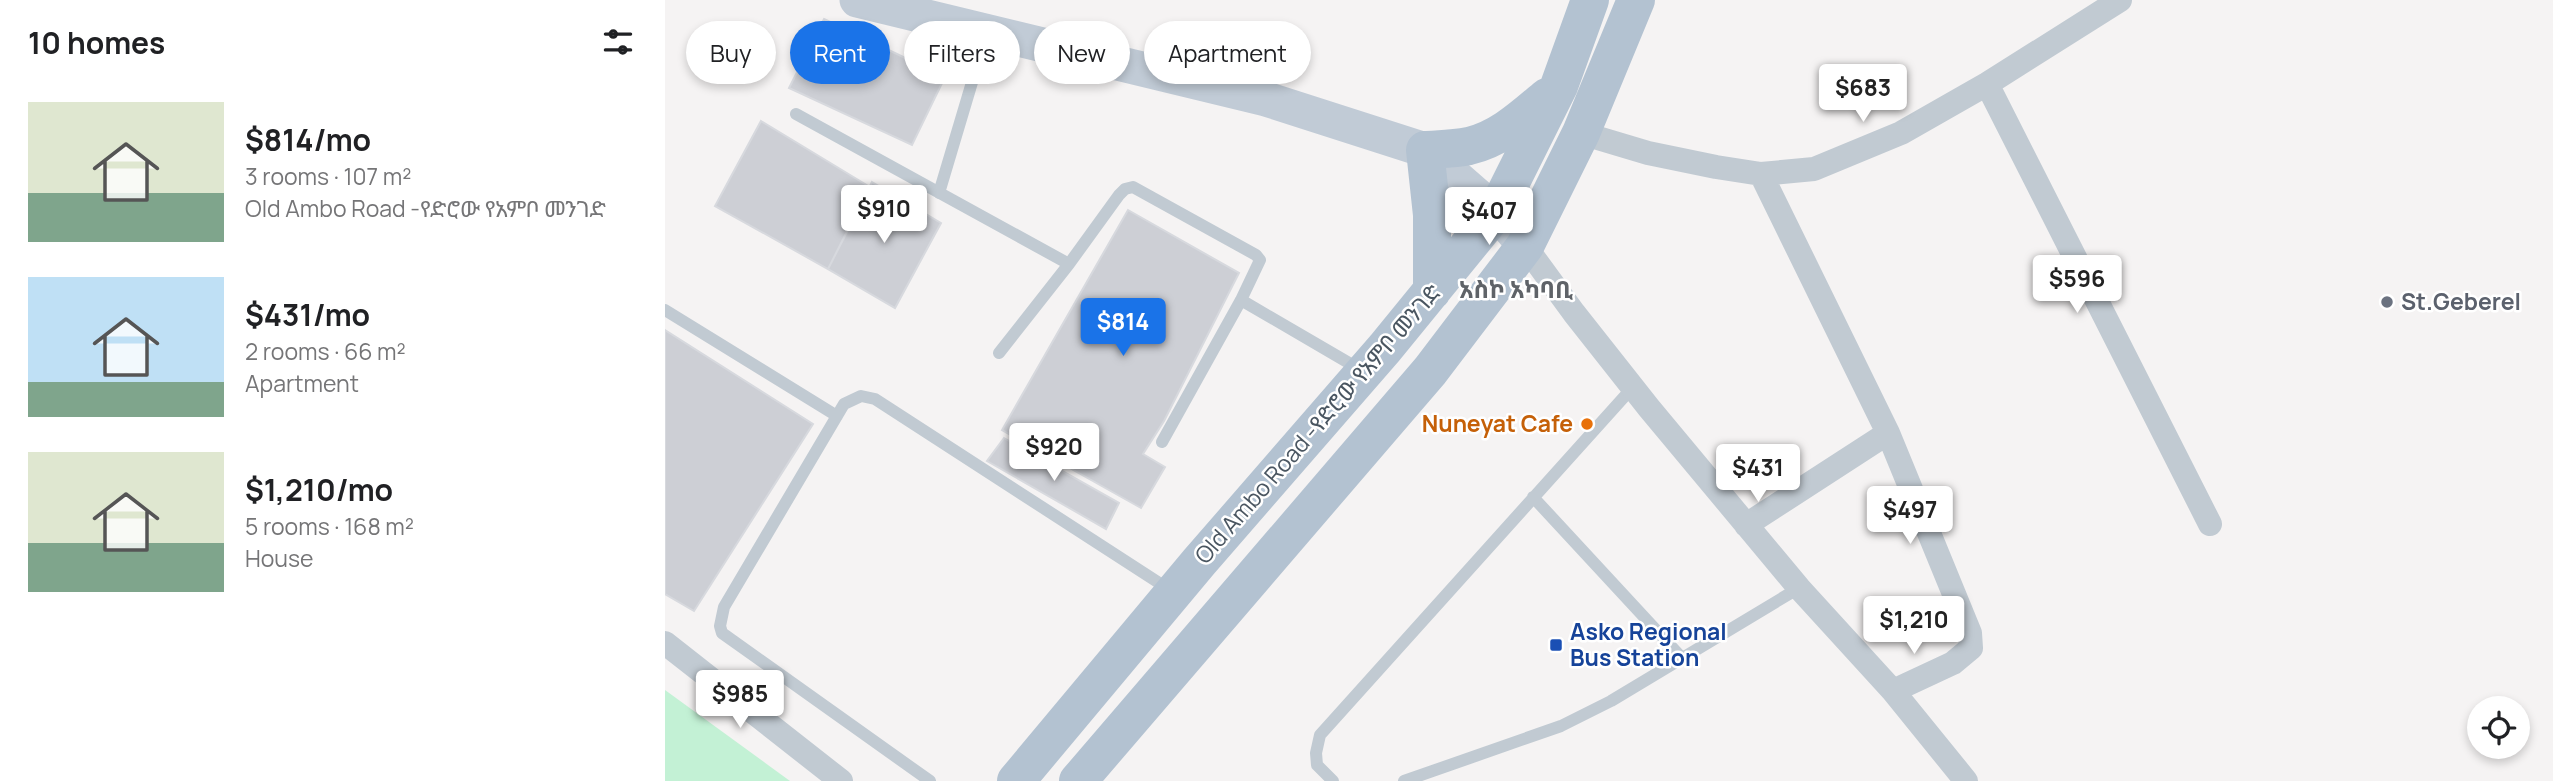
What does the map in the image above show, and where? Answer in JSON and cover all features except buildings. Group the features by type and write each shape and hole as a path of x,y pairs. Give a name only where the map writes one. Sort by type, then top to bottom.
{"main road":[{"path":"857,0 942,21"},
{"name":"Old Ambo Road -የድሮው የአምቦ መንገድ","path":"1016,781 1173,593 1364,372 1496,212 1559,86 1590,0"},
{"name":"Old Ambo Road -የድሮው የአምቦ መንገድ","path":"1078,781 1430,371 1525,246 1581,133 1636,0"},
{"path":"1020,40 1266,99 1425,150 1469,146 1498,135 1512,127 1559,86"},
{"path":"1425,150 1496,212 1525,246"},
{"path":"1425,150 1432,215 1432,291"}],"street":[{"path":"1581,133 1647,153 1761,174 1814,169 1901,133 1987,84 2120,0"},
{"path":"1987,84 2210,524"},
{"path":"1761,174 1888,433 1971,633 1971,648 1953,663 1893,691"},
{"path":"1525,246 1574,313 1746,525 1799,589 1893,691 1966,781"},
{"path":"1746,525 1888,433"},
{"path":"665,643 841,781"}],"lane":[{"path":"939,193 971,84"},
{"path":"796,114 1069,264"},
{"path":"999,353 1119,195 1132,187 1256,255 1260,260 1241,300 1162,442"},
{"path":"1241,300 1364,372"},
{"path":"665,310 837,416"},
{"path":"1333,781 1318,765 1320,734 1633,387"},
{"path":"930,781 722,633 720,626 724,607 844,404 861,396 875,399 1173,593"},
{"path":"1533,496 1682,658"},
{"path":"1404,781 1561,726 1611,701 1799,589"}],"green space":[{"path":"665,690 790,781 665,781"}],"place":[{"name":"St.Geberel","path":"2387,302"},
{"name":"Nuneyat Cafe","path":"1587,424"},
{"name":"Asko Regional Bus Station","path":"1556,645"}],"district":[{"name":"አስኮ አካባቢ","path":"1516,290"}]}
